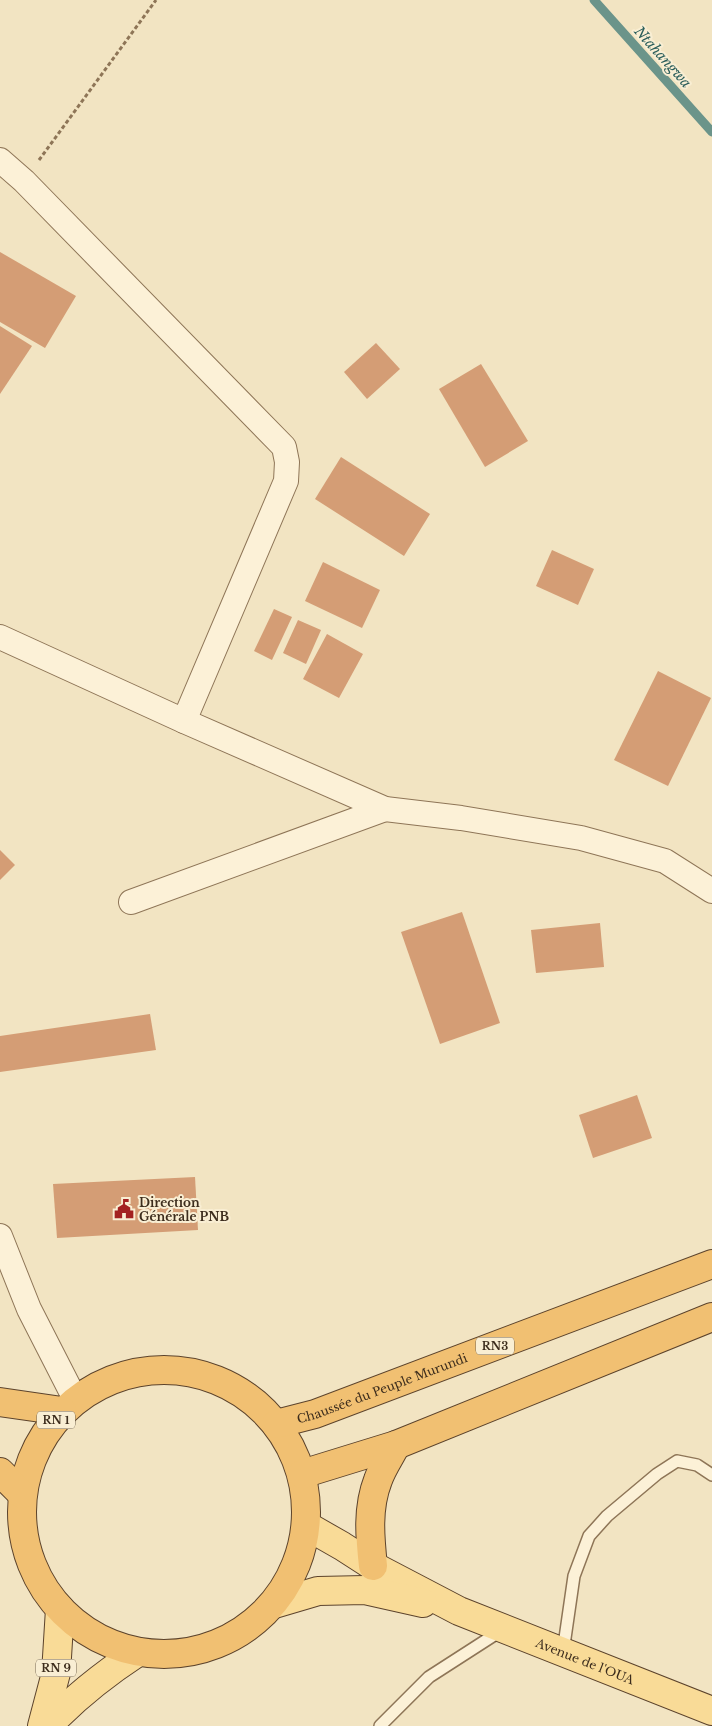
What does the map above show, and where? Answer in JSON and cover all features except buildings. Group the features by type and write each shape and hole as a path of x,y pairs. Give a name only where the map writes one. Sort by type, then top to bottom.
{"highway":[{"name":"Chaussée du Peuple Murundi","path":"276,1424 315,1414 712,1264"},
{"path":"302,1474 396,1445 712,1317"},
{"name":"RN 1","path":"165,1369 196,1372 227,1384 254,1400 276,1424 292,1448 302,1474 307,1500 307,1526 296,1568 274,1604 252,1625 227,1641 198,1651 176,1654 138,1652 110,1644 90,1632 60,1609 41,1584 28,1556 22,1525 22,1494 35,1449 68,1405 102,1382 133,1372 165,1369"},
{"name":"RN 1","path":"0,1402 68,1405"},
{"path":"373,1566 370,1510 377,1481 396,1445"},
{"path":"0,1472 22,1494"}],"main road":[{"name":"Avenue de l'OUA","path":"307,1526 373,1566 459,1611 712,1711"},
{"name":"Avenue de l'OUA","path":"274,1604 318,1592 365,1590 459,1611"},
{"name":"RN 9","path":"42,1726 56,1673 60,1609"},
{"name":"RN 9","path":"48,1726 113,1668 138,1652"}],"street":[{"path":"0,160 24,181 284,447 287,462 286,481 184,721"},
{"path":"0,636 184,721 385,809 461,818 582,838 665,861 712,891"},
{"path":"131,902 385,809"},
{"path":"0,1236 68,1405"}],"lane":[{"path":"563,1652 574,1576 589,1536 607,1516 657,1474 677,1461 696,1465 712,1475"},
{"path":"380,1726 429,1677 504,1629"}],"path":[{"path":"24,181 156,0"}],"waterway":[{"name":"Ntahangwa","path":"594,0 712,132"}],"place":[{"name":"Direction Générale PNB","path":"124,1209"}]}
